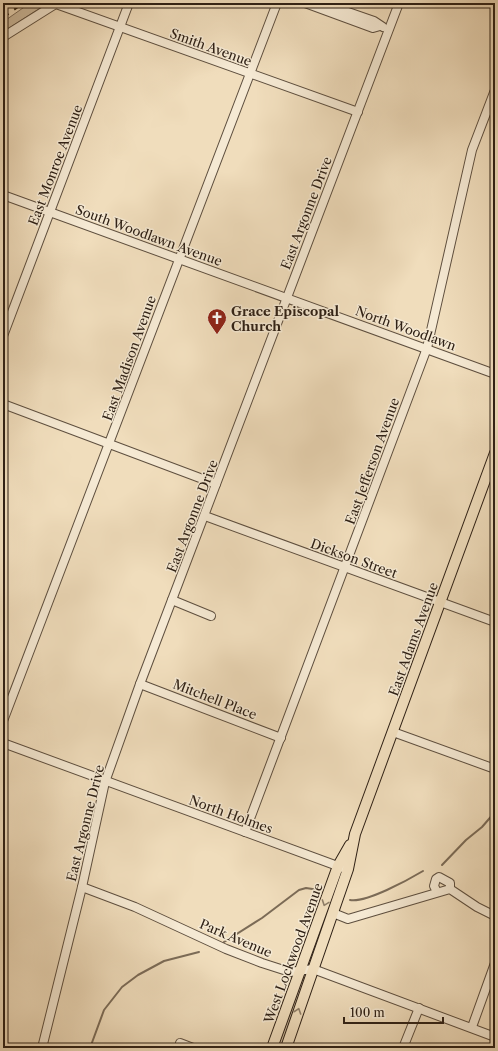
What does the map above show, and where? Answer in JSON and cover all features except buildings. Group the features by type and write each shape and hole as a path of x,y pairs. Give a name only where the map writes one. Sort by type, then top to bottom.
{"main road":[{"name":"East Adams Avenue","path":"343,868 495,453"},
{"name":"West Lockwood Avenue","path":"286,1048 333,913 343,868"},
{"name":"West Lockwood Avenue","path":"272,1048 300,970 343,868"}],"street":[{"name":"Smith Avenue","path":"56,3 358,112"},
{"path":"3,37 56,3"},
{"name":"East Monroe Avenue","path":"3,336 129,3"},
{"name":"East Madison Avenue","path":"3,721 110,444 178,260 277,3"},
{"path":"305,3 373,28 380,26"},
{"path":"322,3 374,21 380,26 389,29"},
{"name":"East Argonne Drive","path":"42,1048 82,887 105,782 140,684 399,3"},
{"name":"East Jefferson Avenue","path":"245,832 426,348 472,150 495,90"},
{"name":"South Woodlawn Avenue","path":"3,195 178,260 287,298"},
{"name":"North Woodlawn","path":"287,298 495,374"},
{"path":"3,404 216,484"},
{"name":"Dickson Street","path":"205,516 495,622"},
{"path":"172,600 211,616"},
{"name":"Mitchell Place","path":"140,684 281,738"},
{"path":"393,732 495,769"},
{"name":"North Holmes","path":"3,743 105,782 343,868"},
{"path":"437,892 434,886 436,879 439,878 450,883 450,889"},
{"name":"Park Avenue","path":"82,887 142,910 226,949 262,963 290,972 313,969 472,1027 495,1037"},
{"path":"333,913 348,919 450,889 477,907 495,916"},
{"path":"472,1027 495,963"},
{"path":"403,1048 419,1008"},
{"path":"180,1043 193,1048"}],"shaded area":[{"path":"30,3 48,3 3,32 3,22"},
{"path":"339,876 331,901 328,920 310,961 309,960"},
{"path":"302,979 305,979 282,1048 276,1048"}],"waterway":[{"path":"442,865 466,840 482,827 495,812"},
{"path":"350,900 357,900 376,895 423,871"},
{"path":"224,942 262,918 299,890 306,888 319,890"},
{"path":"90,1048 104,1010 122,987 138,975 164,961 199,952"}],"railway":[{"path":"3,8 9,3"},
{"path":"3,18 23,3"}],"place":[{"name":"Grace Episcopal Church","path":"217,335"}]}
